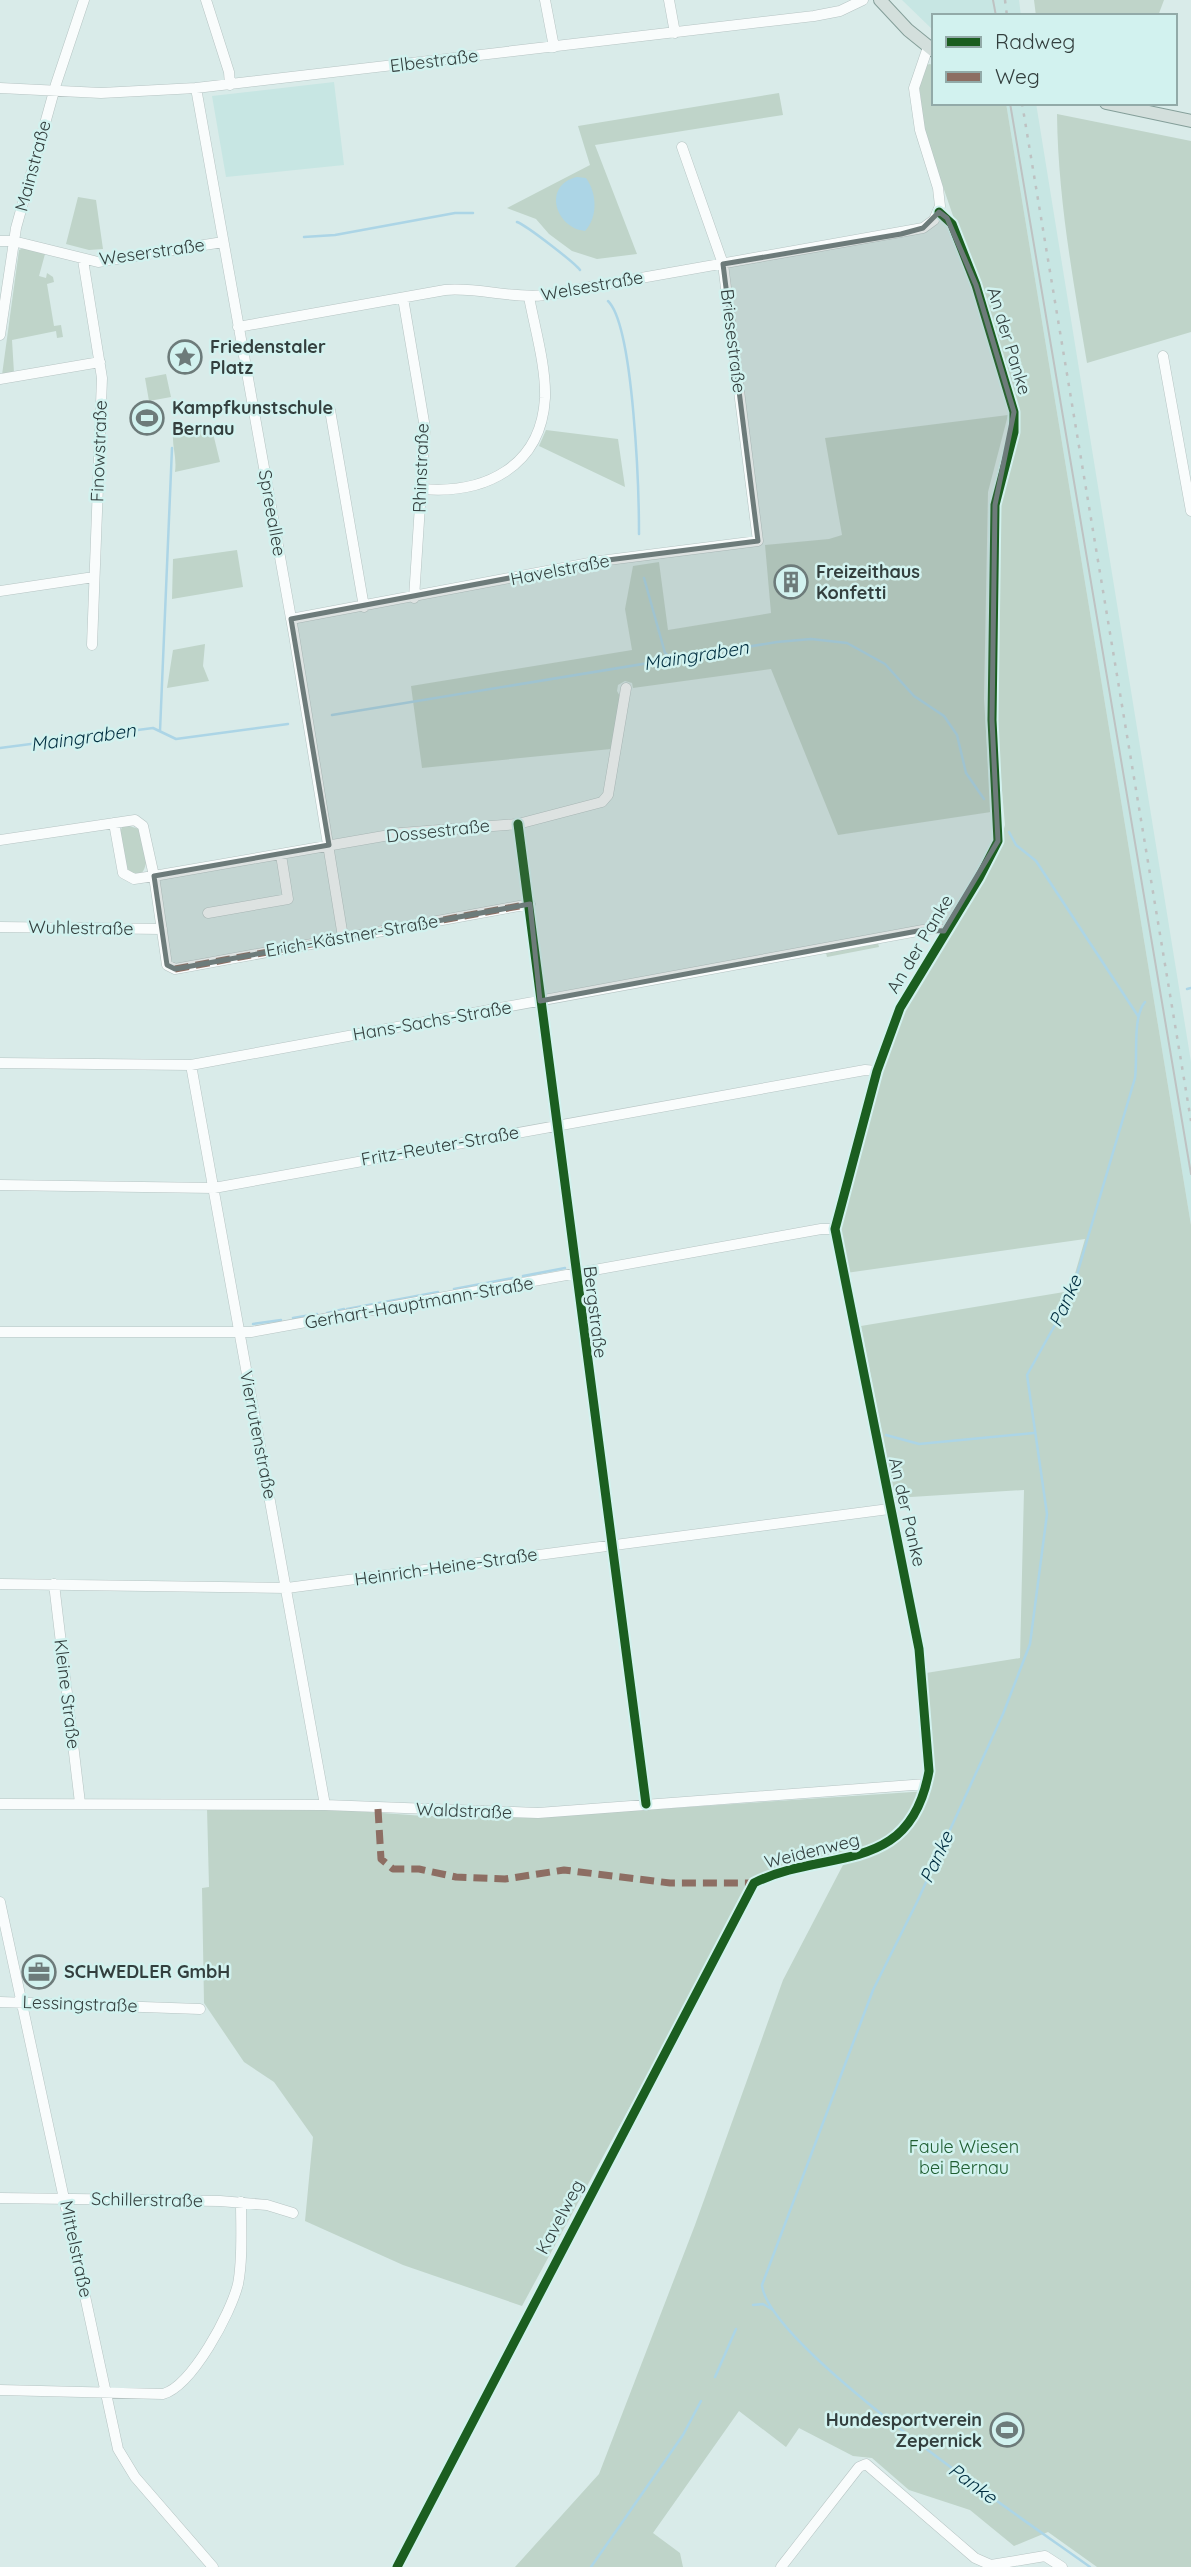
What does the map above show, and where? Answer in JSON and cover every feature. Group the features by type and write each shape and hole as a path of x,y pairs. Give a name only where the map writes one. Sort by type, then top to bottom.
{"main road":[{"path":"880,0 931,49"},
{"path":"1115,105 1191,121"}],"street":[{"name":"Mainstraße","path":"0,335 13,241 53,93 84,0"},
{"path":"206,0 229,72 229,85"},
{"path":"545,0 554,47"},
{"path":"669,0 675,33"},
{"name":"Elbestraße","path":"0,88 53,93 229,85 814,16 840,11 863,0"},
{"name":"An der Panke","path":"926,1784 929,1771 919,1649 903,1558 889,1509 835,1229 877,1071 900,1009 944,931 979,878 998,841 992,720 995,505 1014,432 1014,412 975,285 952,224 939,212 938,188 920,130 914,88 931,49"},
{"name":"Spreeallee","path":"197,88 291,619 343,937"},
{"name":"Briesestraße","path":"682,147 723,264 758,541"},
{"name":"Welsestraße","path":"238,327 465,288 529,297 908,232 930,224 939,212"},
{"name":"Weserstraße","path":"0,241 13,241 83,260 107,261 223,242"},
{"name":"Finowstraße","path":"83,260 100,362 92,645"},
{"path":"423,489 446,491 480,486 507,472 529,446 543,416 545,395 529,297"},
{"name":"Rhinstraße","path":"403,298 425,428 414,598"},
{"path":"1163,356 1187,459 1191,511"},
{"path":"0,379 100,362"},
{"path":"330,410 364,607"},
{"name":"Havelstraße","path":"291,619 614,559 758,541"},
{"path":"0,591 94,577"},
{"name":"Dossestraße","path":"114,823 123,873 134,879 401,833 518,824 602,802 608,794 626,688"},
{"path":"0,840 132,819 141,823 154,876 162,929"},
{"name":"Bergstraße","path":"518,824 574,1274 646,1804"},
{"path":"208,913 288,899 281,855"},
{"name":"Erich-Kästner-Straße","path":"162,929 167,965 174,969 530,904"},
{"name":"Wuhlestraße","path":"0,927 162,929"},
{"name":"Hans-Sachs-Straße","path":"0,1062 191,1065 923,930 937,928 944,931"},
{"name":"Vierrutenstraße","path":"191,1065 325,1805"},
{"name":"Fritz-Reuter-Straße","path":"0,1185 214,1188 864,1070 877,1071"},
{"name":"Gerhart-Hauptmann-Straße","path":"0,1332 238,1334 821,1229 835,1229"},
{"name":"Heinrich-Heine-Straße","path":"0,1584 287,1588 889,1509"},
{"name":"Kleine Straße","path":"54,1584 80,1803"},
{"name":"Waldstraße","path":"0,1804 325,1805 538,1813 926,1784"},
{"name":"Weidenweg","path":"754,1883 779,1872 877,1850 912,1817 922,1800 926,1784"},
{"name":"Kavelweg","path":"397,2567 754,1883"},
{"name":"Mittelstraße","path":"0,1902 66,2200 113,2433 125,2463 213,2567"},
{"name":"Lessingstraße","path":"0,2002 200,2009"},
{"name":"Schillerstraße","path":"0,2198 241,2202 293,2213"},
{"path":"0,2390 163,2394 181,2386 229,2310 238,2283 241,2202"},
{"path":"781,2567 859,2467 866,2464 975,2558 991,2565 1045,2556 1062,2567"}],"highlighted area":[{"path":"939,212 947,218 976,285 1014,412 995,505 992,720 998,841 944,931 923,930 540,1001 530,904 175,969 167,965 154,876 329,845 291,619 600,561 758,541 723,264 901,234 923,228"}],"shaded area":[{"path":"902,0 1019,0 1021,14 932,14 932,29"},
{"path":"334,82 344,165 226,177 212,96"},
{"path":"1006,105 1036,105 1191,1062 1191,1225"},
{"path":"577,177 586,178 594,198 594,212 585,231 566,222 557,206 559,188 566,181"}],"green space":[{"path":"1034,0 1164,0 1159,14 1036,14"},
{"name":"Faule Wiesen bei Bernau","path":"926,65 932,65 932,105 1006,105 1191,1225 1191,2567 1097,2567 1048,2532 1014,2546 970,2510 909,2490 872,2458 853,2456 799,2428 786,2447 739,2411 653,2533 680,2553 683,2567 515,2567 599,2474 695,2225 783,1980 844,1863 797,1866 753,1880 522,2306 403,2265 305,2221 313,2137 274,2082 244,2062 204,2003 202,1888 209,1887 207,1808 326,1809 424,1816 538,1817 928,1791 933,1771 926,1673 1020,1658 1024,1490 895,1498 861,1326 1070,1291 1085,1239 846,1273 839,1239 840,1221 881,1068 903,1012 997,854 1005,825 996,721 999,510 1017,430 1017,403 924,131 919,82"},
{"path":"779,93 783,115 595,145 637,254 597,259 572,251 549,234 536,219 507,208 590,165 578,126"},
{"path":"1057,114 1191,141 1191,332 1087,363 1063,208"},
{"path":"78,197 96,200 103,249 89,250 66,244"},
{"path":"24,248 45,254 39,276 46,278 47,273 53,277 54,282 47,284 54,326 61,325 63,337 57,338 56,331 12,340 14,373 2,375 19,250"},
{"path":"166,374 171,397 149,401 145,378"},
{"path":"1008,415 988,492 984,699 991,812 838,835 771,669 633,688 632,683 625,681 618,685 617,691 621,698 611,749 422,768 411,686 632,650 625,609 633,566 659,562 668,630 771,613 765,545 829,539 842,535 825,438"},
{"path":"211,425 220,462 175,472 173,433"},
{"path":"546,430 618,439 625,487 539,446"},
{"path":"237,550 243,587 172,599 173,559"},
{"path":"205,644 203,666 209,681 167,688 173,650"},
{"path":"126,825 139,829 143,840 146,864 141,874 127,870 119,835 122,827"},
{"path":"878,943 879,947 827,957 826,953"}],"waterway":[{"path":"304,237 335,235 455,213 473,213"},
{"path":"517,222 550,244 580,270"},
{"path":"608,301 617,317 629,375 636,449 639,534"},
{"path":"160,731 172,448"},
{"path":"644,578 665,653 672,659"},
{"name":"Maingraben","path":"332,715 777,642 811,639 847,643 885,664 914,696 944,716 957,735 966,773 984,799"},
{"name":"Maingraben","path":"0,748 153,728 176,739 288,724"},
{"name":"Maingraben","path":"1009,832 1016,845 1036,861 1138,1016"},
{"name":"Panke","path":"1187,989 1191,988"},
{"name":"Panke","path":"1090,2567 962,2476 853,2391 808,2350 775,2313 762,2285 873,1990 917,1902 1003,1714 1030,1644 1047,1514 1027,1375 1070,1298 1135,1078 1138,1018 1145,1002"},
{"path":"523,1276 565,1268"},
{"path":"454,1289 513,1278"},
{"path":"347,1309 438,1292"},
{"path":"327,1313 344,1309"},
{"path":"293,1318 317,1314"},
{"path":"253,1324 281,1320"},
{"path":"886,1435 919,1444 1034,1433"},
{"path":"753,2305 763,2304 773,2310"},
{"path":"715,2377 736,2329"},
{"path":"591,2567 683,2435 701,2401"}],"tram line":[{"path":"993,0 996,14"},
{"path":"1010,105 1191,1174"}],"railway":[{"path":"1005,0 1007,14"},
{"path":"1022,105 1191,1121"}],"marked path":[{"path":"175,969 530,904"},
{"path":"378,1809 381,1859 393,1869 419,1869 456,1877 505,1879 564,1870 670,1883 754,1883"}],"cycle path":[{"path":"397,2567 754,1883 781,1872 861,1854 884,1844 904,1829 919,1805 929,1771 919,1649 835,1229 877,1071 900,1008 979,878 998,841 992,720 995,505 1014,432 1014,412 976,285 952,224 939,212"},
{"path":"518,824 646,1804"}],"place":[{"name":"Friedenstaler Platz","path":"185,357"},
{"name":"Kampfkunstschule Bernau","path":"147,418"},
{"name":"Freizeithaus Konfetti","path":"791,582"},
{"name":"SCHWEDLER GmbH","path":"39,1972"},
{"name":"Hundesportverein Zepernick","path":"1007,2430"}]}
